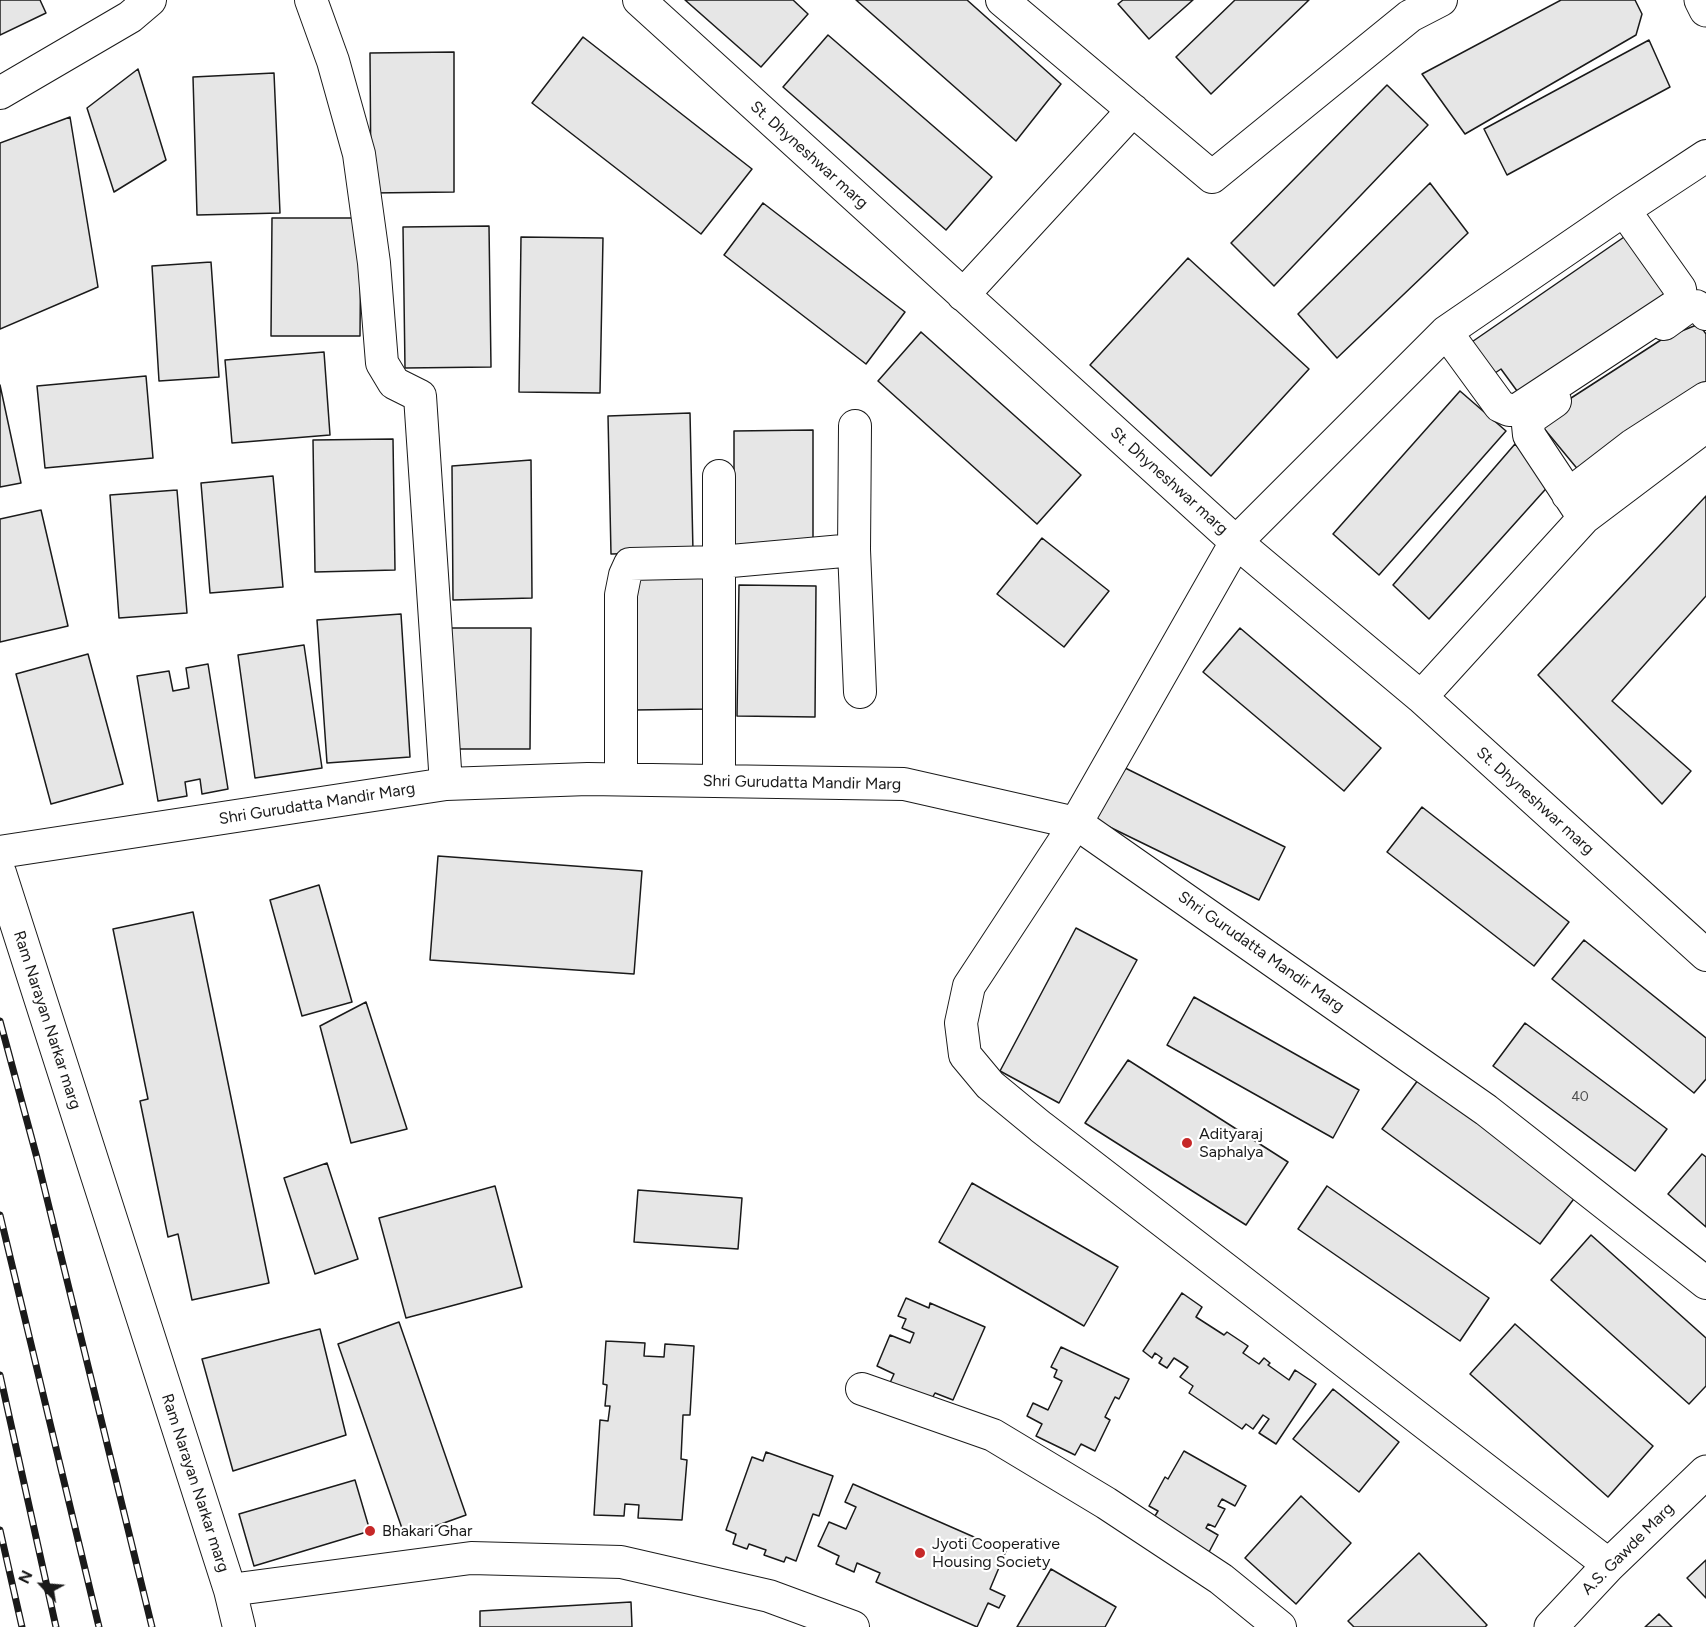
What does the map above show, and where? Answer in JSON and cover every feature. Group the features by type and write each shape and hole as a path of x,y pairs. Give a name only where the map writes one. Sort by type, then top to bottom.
{"street":[{"path":"0,93 130,17 150,0"},
{"path":"311,0 333,61 359,154 374,262 382,363 394,383 420,396 446,784"},
{"name":"St. Dhyneshwar marg","path":"639,0 1236,542 1421,697 1706,955"},
{"path":"1022,6 1133,110 1212,177 1407,8 1441,0"},
{"path":"1701,0 1706,10"},
{"path":"963,294 1133,110"},
{"path":"1609,1565 990,1086 965,1055 961,1023 969,986 1076,823 1236,542 1452,340 1629,217 1706,156"},
{"path":"1452,340 1500,406 1509,410 1517,410 1678,304 1681,298 1680,289 1629,217"},
{"path":"1576,506 1528,435 1528,425 1532,417 1689,306 1696,306 1706,314"},
{"path":"1421,697 1576,506 1633,445 1706,399"},
{"path":"855,426 854,550 860,692"},
{"path":"1576,506 1706,426"},
{"path":"719,781 720,476"},
{"path":"621,779 621,595 624,575 630,564 720,562 854,550"},
{"name":"Shri Gurudatta Mandir Marg","path":"0,852 446,784 588,779 904,784 1076,823 1486,1110 1706,1283"},
{"name":"Ram Narayan Narkar marg","path":"0,873 230,1590 471,1558 621,1562 769,1596 853,1627"},
{"path":"862,1389 993,1435 1106,1503 1221,1579 1280,1627"},
{"name":"A.S. Gawde Marg","path":"1551,1627 1609,1565 1706,1472"},
{"path":"230,1590 239,1627"}],"building":[{"path":"0,0 40,0 46,13 0,35"},
{"path":"685,0 793,0 808,14 761,67"},
{"path":"856,0 967,0 1061,84 1016,141"},
{"path":"1123,0 1193,0 1149,39 1118,4"},
{"path":"1235,0 1309,0 1211,94 1176,57"},
{"path":"1561,0 1635,0 1642,14 1636,35 1465,134 1422,74"},
{"path":"828,35 992,177 946,230 783,87"},
{"path":"583,37 752,169 701,234 532,103"},
{"path":"1649,40 1670,87 1507,175 1484,129"},
{"path":"454,52 454,192 371,193 370,53"},
{"path":"138,69 166,160 114,192 87,108"},
{"path":"274,73 280,213 197,215 193,77"},
{"path":"1387,85 1428,125 1274,286 1231,243"},
{"path":"70,117 98,287 0,329 0,143"},
{"path":"1430,183 1468,233 1337,358 1298,314"},
{"path":"763,203 905,312 866,364 724,255"},
{"path":"272,218 361,218 360,336 271,336"},
{"path":"489,226 491,367 405,368 403,227"},
{"path":"1627,235 1670,296 1520,395 1501,369 1492,375 1466,346"},
{"path":"521,237 603,238 600,393 519,392"},
{"path":"1188,258 1309,369 1211,476 1090,365"},
{"path":"211,262 219,377 159,381 152,266"},
{"path":"1699,324 1706,334 1706,391 1580,472 1537,420 1664,338"},
{"path":"921,332 1081,475 1037,524 878,381"},
{"path":"324,352 330,435 232,443 225,360"},
{"path":"146,376 153,458 45,468 37,386"},
{"path":"0,385 21,483 0,487"},
{"path":"1460,391 1506,431 1379,575 1333,534"},
{"path":"690,413 693,552 611,554 608,416"},
{"path":"813,430 813,547 734,548 734,431"},
{"path":"393,439 395,570 315,572 313,440"},
{"path":"1515,444 1552,482 1429,619 1393,585"},
{"path":"531,460 532,598 453,600 452,466"},
{"path":"273,476 283,587 210,593 201,483"},
{"path":"177,490 187,613 119,618 110,495"},
{"path":"1706,496 1706,596 1612,701 1691,771 1662,804 1538,675"},
{"path":"41,510 68,626 0,642 0,519"},
{"path":"1042,538 1109,591 1064,647 997,594"},
{"path":"710,574 710,709 633,710 632,575"},
{"path":"739,585 816,586 815,717 737,716"},
{"path":"401,614 410,757 327,763 317,620"},
{"path":"450,628 531,628 530,749 449,749"},
{"path":"1240,628 1381,748 1344,791 1203,672"},
{"path":"304,645 322,768 255,778 238,655"},
{"path":"88,654 123,784 51,804 16,674"},
{"path":"208,664 228,789 202,794 200,779 185,782 187,796 158,801 137,676 169,671 173,691 189,688 186,668"},
{"path":"1111,761 1285,847 1259,900 1085,815"},
{"path":"1422,807 1569,922 1534,966 1387,852"},
{"path":"438,856 642,871 634,974 430,960"},
{"path":"319,885 352,1002 302,1016 270,900"},
{"path":"193,912 269,1283 192,1300 178,1234 168,1237 140,1101 148,1099 113,929"},
{"path":"1076,928 1137,960 1059,1103 1000,1071"},
{"path":"1584,940 1706,1038 1706,1079 1694,1093 1552,979"},
{"path":"1194,997 1359,1090 1333,1138 1167,1045"},
{"path":"366,1002 407,1129 351,1143 320,1026"},
{"path":"1525,1023 1667,1129 1635,1171 1493,1066"},
{"name":"Adityaraj Saphalya","path":"1128,1060 1288,1162 1246,1225 1085,1123"},
{"path":"1421,1076 1579,1192 1540,1244 1382,1129"},
{"path":"1702,1154 1706,1157 1706,1227 1668,1194"},
{"path":"327,1163 358,1259 315,1274 284,1178"},
{"path":"972,1183 1118,1267 1084,1326 939,1242"},
{"path":"495,1186 522,1287 406,1318 379,1218"},
{"path":"1327,1186 1489,1298 1460,1341 1298,1229"},
{"path":"638,1190 742,1198 738,1249 634,1242"},
{"path":"1591,1235 1706,1338 1706,1386 1689,1404 1551,1280"},
{"path":"1182,1293 1202,1307 1196,1317 1224,1335 1227,1332 1248,1346 1243,1353 1259,1364 1264,1358 1270,1363 1268,1365 1289,1380 1295,1370 1316,1384 1276,1444 1259,1433 1269,1419 1263,1415 1253,1429 1246,1424 1242,1429 1189,1393 1193,1386 1180,1377 1188,1367 1174,1358 1167,1368 1159,1363 1162,1358 1155,1353 1152,1358 1143,1351"},
{"path":"906,1298 929,1308 930,1303 985,1327 953,1400 935,1393 930,1402 889,1385 894,1374 877,1366 890,1335 910,1343 914,1333 902,1328 906,1319 898,1316"},
{"path":"399,1322 466,1515 405,1537 338,1344"},
{"path":"1515,1324 1653,1446 1608,1497 1470,1374"},
{"path":"320,1329 346,1435 233,1471 202,1359"},
{"path":"606,1341 645,1343 644,1356 664,1357 665,1344 694,1346 690,1415 683,1415 681,1459 687,1460 682,1520 638,1518 639,1505 625,1504 624,1516 594,1515 600,1420 608,1421 610,1406 605,1406 607,1385 603,1384"},
{"path":"1061,1347 1129,1379 1119,1399 1115,1397 1105,1417 1110,1420 1095,1451 1081,1444 1075,1455 1036,1436 1042,1424 1027,1416 1033,1403 1048,1410 1062,1381 1054,1377 1057,1370 1051,1367"},
{"path":"1333,1389 1399,1442 1359,1492 1293,1439"},
{"path":"1184,1451 1246,1486 1235,1506 1222,1499 1218,1506 1225,1509 1215,1527 1208,1524 1206,1528 1218,1535 1208,1554 1152,1521 1158,1511 1149,1506 1165,1477 1168,1479"},
{"path":"766,1452 833,1476 819,1516 813,1514 796,1561 786,1557 784,1562 764,1555 766,1550 749,1544 747,1549 733,1544 736,1534 726,1530 752,1457 763,1461"},
{"path":"355,1480 370,1531 254,1566 239,1514"},
{"name":"Jyoti Cooperative Housing Society","path":"853,1484 1006,1551 990,1589 1005,1596 999,1608 988,1603 977,1627 876,1582 880,1573 857,1563 854,1572 836,1564 839,1556 818,1546 829,1522 846,1529 856,1507 845,1502"},
{"path":"1301,1496 1351,1543 1296,1604 1245,1558"},
{"path":"1419,1553 1487,1625 1485,1627 1354,1627 1348,1621"},
{"path":"1706,1560 1706,1598 1687,1578"},
{"path":"1051,1569 1116,1607 1105,1627 1017,1627"},
{"path":"631,1602 632,1627 480,1627 480,1611"},
{"path":"1659,1614 1672,1627 1645,1627"}],"railway":[{"path":"0,1021 37,1158 152,1627"},
{"path":"0,1215 99,1627"},
{"path":"0,1375 56,1627"},
{"path":"0,1530 22,1627"}],"place":[{"name":"Adityaraj Saphalya","path":"1187,1143"},
{"name":"Bhakari Ghar","path":"370,1531"},
{"name":"Jyoti Cooperative Housing Society","path":"920,1553"}]}
